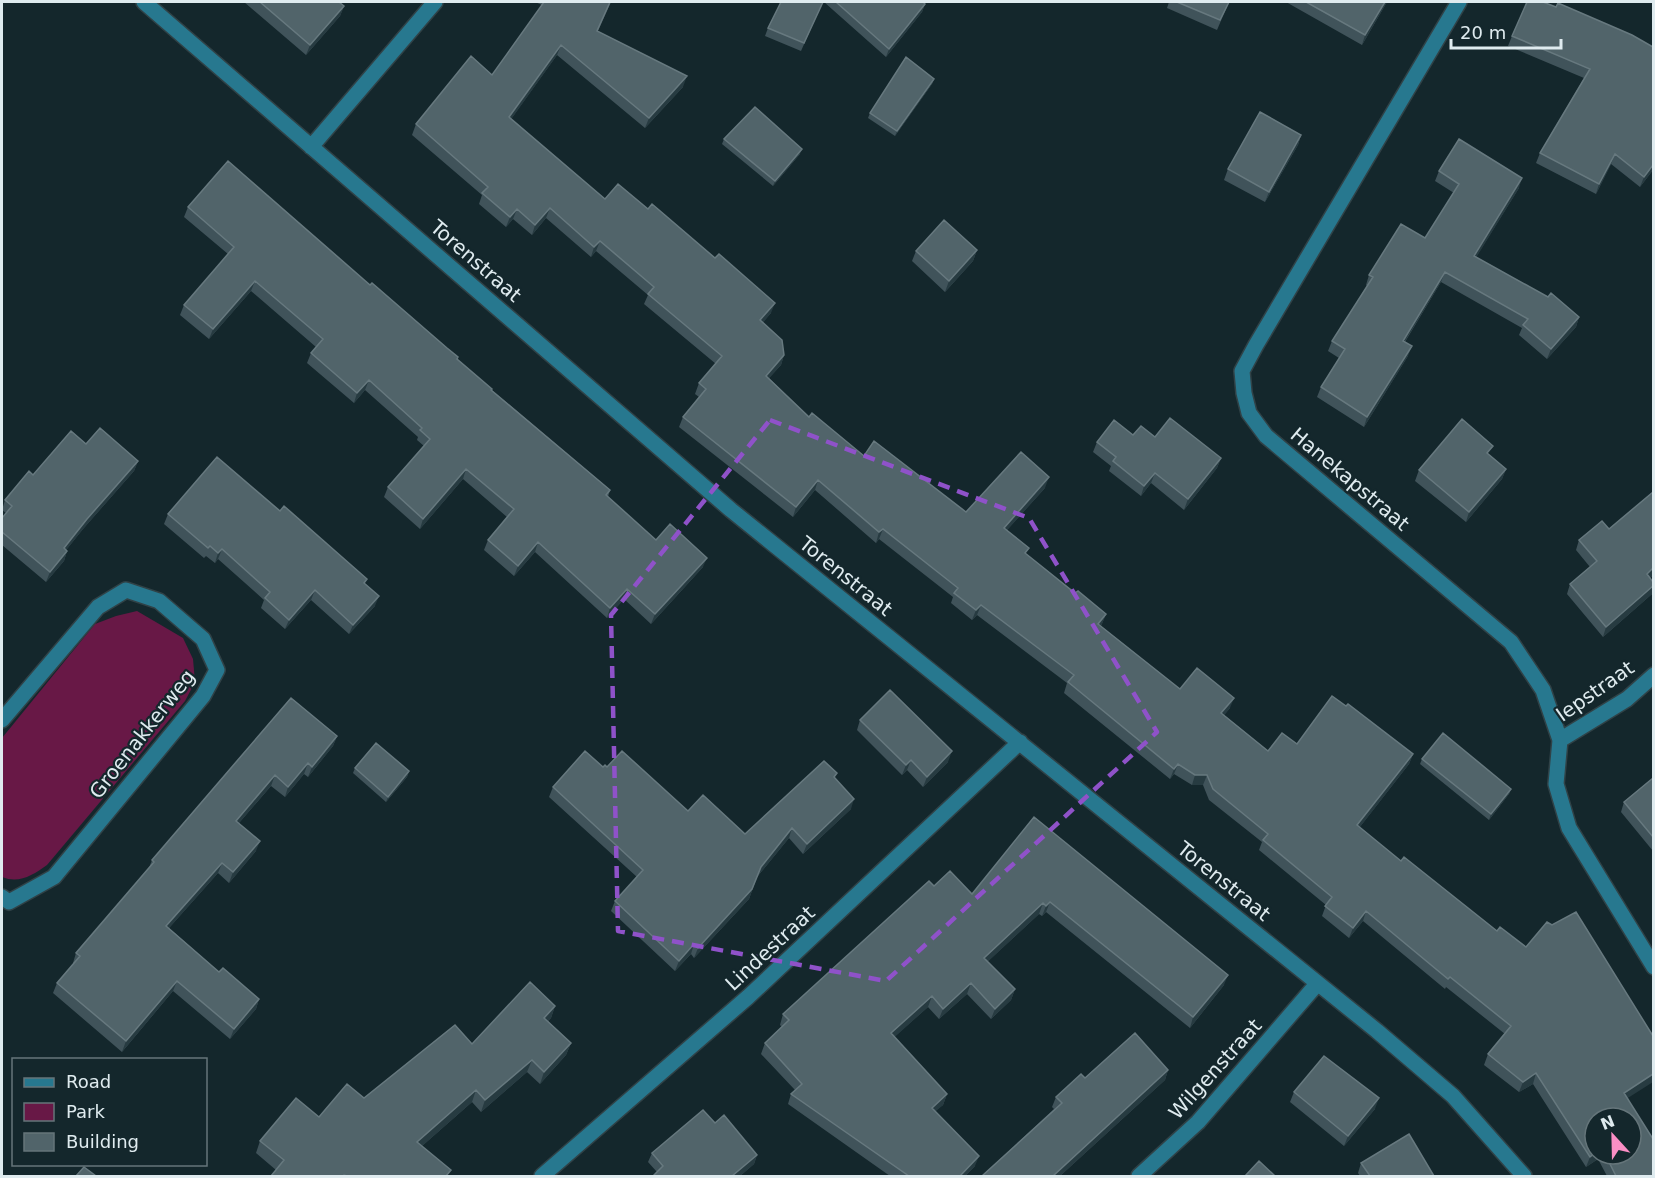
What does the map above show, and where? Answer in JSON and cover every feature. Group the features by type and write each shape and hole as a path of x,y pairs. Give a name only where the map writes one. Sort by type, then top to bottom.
{"street":[{"name":"Torenstraat","path":"144,2 731,510 1377,1031 1453,1096 1524,1176"},
{"path":"311,147 435,2"},
{"name":"Hanekapstraat","path":"1459,2 1256,345 1242,371 1244,393 1249,413 1266,436 1511,642 1543,690 1560,740 1556,784 1569,828 1653,967"},
{"name":"Groenakkerweg","path":"2,720 98,607 126,590 159,601 203,639 217,670 203,696 54,877 9,902 2,897"},
{"name":"Iepstraat","path":"1560,740 1627,699 1653,675"},
{"name":"Lindestraat","path":"543,1176 748,998 1020,742"},
{"name":"Wilgenstraat","path":"1139,1176 1198,1122 1317,984"}],"highlighted area":[{"path":"770,420 1029,518 1157,732 886,981 618,931 611,615"}],"green space":[{"path":"137,611 183,638 193,659 195,682 185,701 47,865 20,879 2,877 2,738 95,624"}],"building":[{"path":"260,2 339,2 344,6 310,45"},
{"path":"544,2 610,2 597,31 687,76 649,118 561,45 509,117 605,199 618,184 648,209 652,204 715,258 719,254 775,303 760,320 782,340 784,355 766,376 809,417 812,413 864,456 874,441 966,512 1021,452 1049,477 1004,528 1029,548 1025,553 1075,593 1078,591 1106,614 1098,624 1180,689 1197,668 1234,698 1221,713 1268,751 1282,733 1297,744 1332,696 1346,706 1348,704 1413,754 1357,825 1401,861 1404,857 1497,931 1500,927 1526,947 1547,922 1552,925 1576,912 1653,1036 1653,1074 1624,1093 1632,1106 1583,1106 1583,1146 1536,1073 1523,1082 1488,1054 1511,1026 1450,977 1448,979 1366,911 1353,928 1325,906 1332,897 1263,840 1268,834 1213,789 1207,775 1195,775 1178,764 1174,769 1068,682 1074,675 981,605 976,610 954,593 958,588 883,529 879,532 818,480 796,507 683,417 706,389 699,383 722,356 648,294 654,287 600,241 594,247 550,208 535,225 517,209 510,217 482,193 488,187 416,124 471,56 492,75"},
{"path":"781,2 823,2 804,43 768,28"},
{"path":"836,2 923,2 925,4 889,49"},
{"path":"1177,2 1229,2 1220,20"},
{"path":"1306,2 1385,2 1365,35"},
{"path":"1527,2 1543,2 1556,7 1558,3 1632,35 1653,47 1653,165 1644,177 1615,154 1599,184 1540,153 1590,69 1512,36"},
{"path":"906,57 934,79 897,131 870,113"},
{"path":"755,107 802,149 775,181 724,139"},
{"path":"1260,112 1301,135 1269,192 1228,169"},
{"path":"1459,139 1522,178 1474,256 1548,297 1551,293 1579,317 1551,349 1523,325 1528,319 1445,272 1403,341 1412,346 1367,417 1321,387 1345,349 1332,341 1373,277 1369,275 1401,224 1425,238 1459,184 1439,171"},
{"path":"228,161 370,285 372,283 458,357 457,359 491,390 610,490 606,495 656,540 670,524 707,558 655,614 627,589 610,608 538,542 518,566 488,540 514,509 466,469 423,519 388,487 430,439 420,430 422,428 369,380 357,393 311,353 323,339 255,281 213,329 184,305 234,247 188,207"},
{"path":"944,220 977,250 949,281 916,251"},
{"path":"1170,418 1221,458 1188,499 1155,473 1144,486 1113,461 1116,457 1097,442 1114,420 1133,435 1141,426 1155,437"},
{"path":"1462,419 1493,446 1487,453 1506,469 1469,512 1419,470"},
{"path":"100,428 138,461 64,548 67,551 50,572 2,532 2,518 12,506 5,500 29,471 33,475 71,431 86,444"},
{"path":"217,457 280,511 284,506 367,579 364,583 379,596 353,625 315,590 289,620 265,598 270,592 222,549 218,553 210,546 208,548 168,514"},
{"path":"1653,492 1653,568 1647,574 1653,586 1606,627 1570,584 1597,561 1579,540 1602,521 1609,529"},
{"path":"890,690 952,751 927,777 911,760 906,765 860,720"},
{"path":"291,698 337,736 312,767 308,763 288,787 275,775 236,821 260,841 233,872 222,863 166,926 219,972 223,968 259,999 234,1029 177,981 126,1041 57,983 80,956 76,953 154,862 152,860"},
{"path":"1443,733 1511,789 1491,814 1422,759"},
{"path":"376,743 409,771 388,797 355,768"},
{"path":"585,751 603,767 605,765 607,767 622,751 688,811 703,795 745,834 824,761 837,773 834,777 854,799 807,844 792,828 761,867 752,889 698,948 694,944 679,961 615,901 643,870 553,787"},
{"path":"1653,778 1653,837 1624,802"},
{"path":"1034,817 1228,975 1193,1017 1050,902 1046,906 1043,903 984,958 1015,989 995,1009 971,983 943,1009 932,996 891,1033 947,1094 932,1108 979,1156 960,1176 909,1176 791,1094 802,1084 765,1043 789,1020 783,1014 929,881 934,886 950,871 972,894"},
{"path":"530,982 555,1006 544,1018 571,1043 544,1072 532,1060 485,1100 476,1090 417,1142 451,1170 446,1176 271,1176 284,1160 260,1141 296,1098 319,1117 347,1084 364,1098 455,1025 472,1044"},
{"path":"1135,1033 1168,1070 1053,1176 982,1176 1062,1103 1056,1097 1081,1074 1085,1078"},
{"path":"1324,1056 1379,1098 1348,1136 1294,1092"},
{"path":"703,1110 715,1123 724,1115 757,1155 732,1176 655,1176 663,1166 652,1153"},
{"path":"1643,1123 1653,1139 1653,1176 1616,1176 1611,1166 1643,1166"},
{"path":"1409,1134 1434,1176 1370,1176 1361,1163"},
{"path":"1259,1161 1275,1176 1245,1176"},
{"path":"84,1167 96,1176 76,1176"}]}
